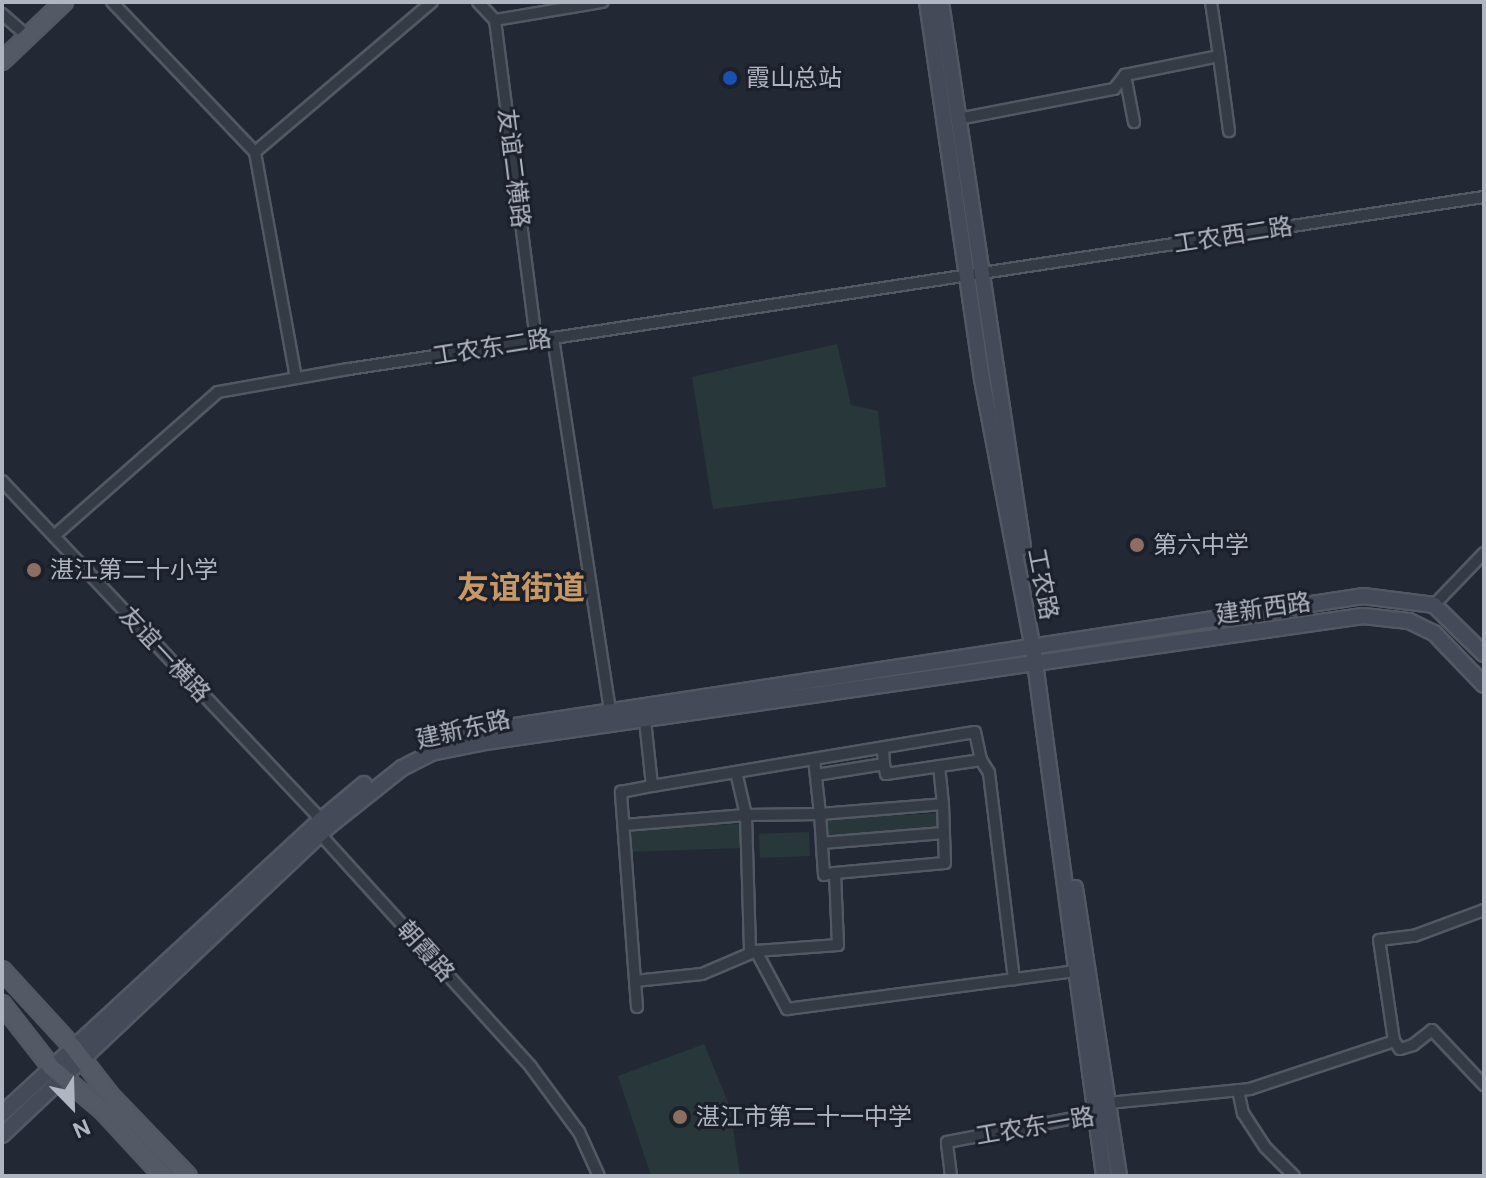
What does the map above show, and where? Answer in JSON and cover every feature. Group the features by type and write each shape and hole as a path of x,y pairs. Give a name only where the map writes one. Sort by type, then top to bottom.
{"main road":[{"path":"2,61 64,2"},
{"path":"2,970 110,1095 188,1176"},
{"path":"2,1004 57,1072 103,1111 163,1176"}],"street":[{"path":"112,2 255,152 296,378"},
{"path":"255,152 432,2"},
{"path":"478,2 495,20 602,2"},
{"name":"工农路","path":"927,2 974,274 1105,1110 1104,1176"},
{"name":"工农路","path":"941,2 958,119 974,274"},
{"path":"1211,2 1229,131"},
{"path":"2,14 28,37"},
{"name":"友谊二横路","path":"495,20 536,341"},
{"path":"958,119 1114,89 1125,75 1219,56"},
{"path":"1125,75 1134,122"},
{"name":"工农西二路","path":"974,274 1484,197"},
{"name":"工农东二路","path":"54,536 218,392 974,274"},
{"path":"553,338 610,711"},
{"name":"友谊一横路","path":"2,481 323,827"},
{"path":"1484,553 1434,605 1484,654"},
{"name":"建新西路","path":"1032,655 1363,596 1434,605"},
{"name":"建新西路","path":"1032,655 1363,616 1409,621 1434,633 1484,685"},
{"name":"工农路","path":"1032,655 1077,971 1119,1176"},
{"name":"建新东路","path":"2,1135 76,1052 400,758 429,745 482,731 1032,655"},
{"name":"建新东路","path":"323,827 402,768 431,753 1032,655"},
{"path":"645,720 652,786"},
{"path":"637,1007 621,792 975,732 981,760 989,773 1014,979"},
{"path":"883,748 886,774 981,760"},
{"path":"814,759 824,875 945,863 939,766"},
{"path":"816,775 884,764"},
{"path":"736,772 746,815 753,952 787,1009 1077,971"},
{"path":"624,825 943,804"},
{"name":"朝霞路","path":"323,827 531,1067 579,1132 599,1176"},
{"path":"822,843 944,833"},
{"path":"635,981 702,974 753,952 838,945 835,873"},
{"path":"1484,910 1414,936 1379,940 1394,1041 1400,1049 1413,1045 1432,1030 1484,1085"},
{"path":"1105,1110 1238,1090 1394,1041"},
{"name":"建新东路","path":"2,1114 57,1072"},
{"path":"1238,1090 1243,1113 1265,1147 1294,1176"},
{"name":"工农东一路","path":"951,1176 947,1142 1105,1110"}],"shaded area":[{"path":"837,344 851,405 878,411 886,487 713,509 692,377"},
{"path":"941,813 942,831 826,837 825,819"},
{"path":"740,824 741,848 632,852 631,828"},
{"path":"809,832 810,856 760,858 759,834"},
{"path":"704,1044 730,1107 740,1176 651,1176 618,1076"}],"place":[{"name":"霞山总站","path":"730,78"},
{"name":"第六中学","path":"1137,545"},
{"name":"湛江第二十小学","path":"34,570"},
{"name":"湛江市第二十一中学","path":"680,1117"}],"district":[{"name":"友谊街道","path":"521,588"}]}
